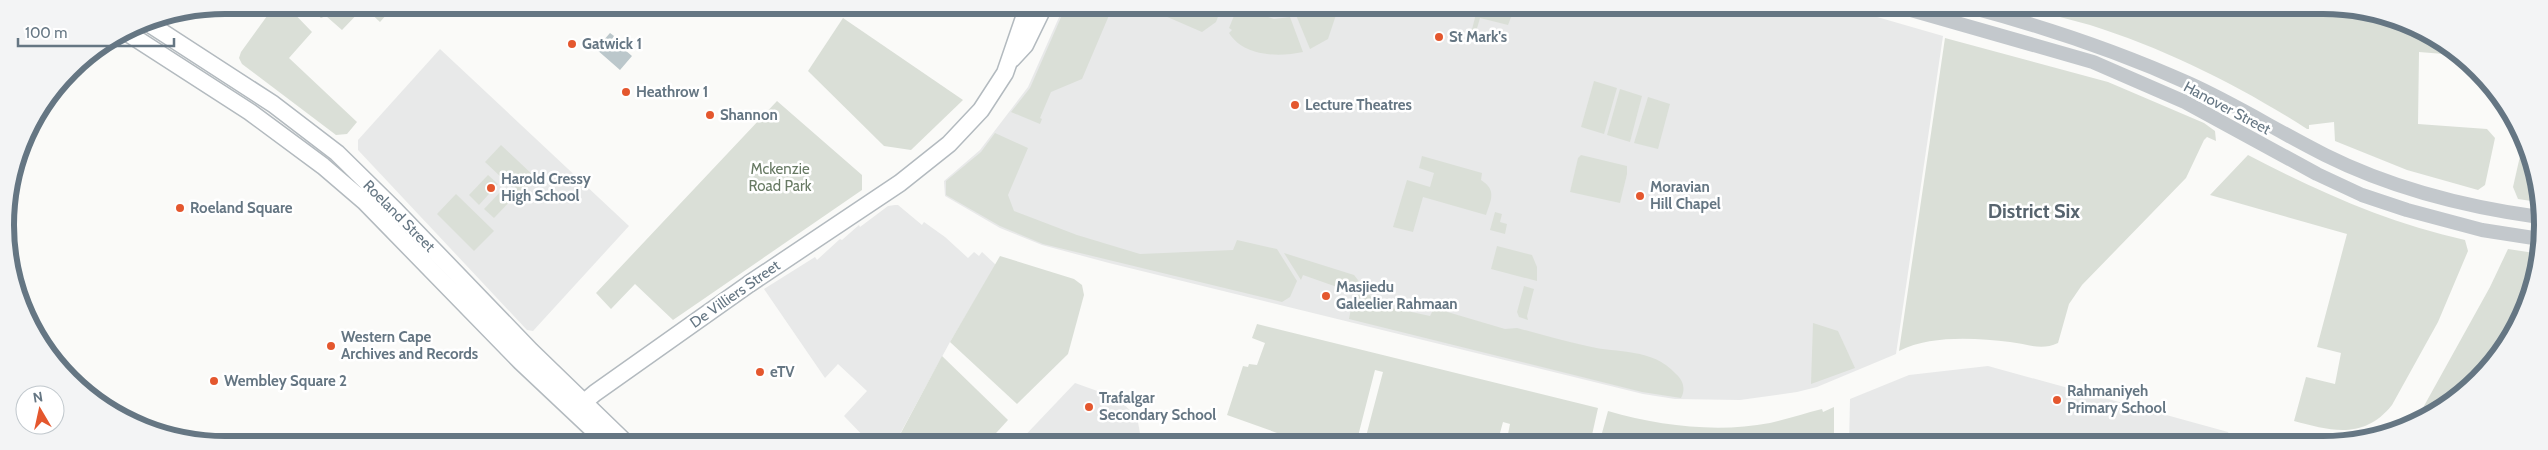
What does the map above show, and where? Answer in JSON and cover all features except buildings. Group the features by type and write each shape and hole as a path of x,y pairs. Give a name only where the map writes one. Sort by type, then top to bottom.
{"main road":[{"path":"1012,59 1015,39 1025,14"},
{"path":"1012,59 1025,45 1040,14"},
{"name":"Roeland Street","path":"153,26 273,104 337,153 396,211 531,351 602,436"},
{"name":"Roeland Street","path":"132,36 250,112 323,166 365,202 522,362 617,436"},
{"name":"De Villiers Street","path":"579,407 749,284 900,183 949,144 971,122 996,89 1012,59"}],"street":[{"name":"Hanover Street","path":"1925,14 2093,62 2185,102 2308,170 2362,195 2406,210 2482,230 2534,237"},
{"name":"Hanover Street","path":"1995,14 2126,56 2190,84 2326,156 2384,180 2438,197 2505,212 2534,216"}],"shaded area":[{"path":"1060,14 1867,14 1943,36 1896,354 1817,387 1797,392 1740,400 1675,399 1643,394 1109,263 1042,245 1000,228 945,196 944,181 980,150 1028,87"},
{"path":"610,33 614,36 612,39 632,56 620,70 596,49"},
{"name":"Harold Cressy High School","path":"440,49 629,226 533,331 527,330 358,150 358,140"},
{"path":"898,205 922,225 924,222 945,237 968,258 974,252 979,256 982,252 996,265 950,342 899,436 863,436 844,416 867,391 838,364 825,378 764,289 815,257 817,260 840,239 842,240 859,225 860,227 888,206"},
{"path":"1988,366 2228,432 2230,436 1849,436 1850,399 1909,375"},
{"name":"Trafalgar Secondary School","path":"1075,383 1117,398 1137,417 1141,436 1025,436"}],"green space":[{"path":"268,14 295,14 312,32 289,58 357,122 347,134 336,135 242,64 239,58 241,52"},
{"path":"316,14 357,14 342,30 326,16 321,18"},
{"path":"371,14 387,14 380,22"},
{"path":"1062,14 1110,14 1082,79 1051,92 1040,118 1042,119 1040,124 1011,112 1030,88"},
{"path":"1160,14 1219,14 1216,22 1202,32"},
{"path":"1235,14 1259,14 1274,19 1290,17 1303,52 1273,55 1253,51 1236,41 1229,33 1232,30 1229,28"},
{"path":"1336,14 1328,39 1310,49 1296,15"},
{"path":"1476,14 1512,14 1508,25 1480,18 1473,42 1469,41"},
{"path":"2050,14 2337,14 2378,21 2404,30 2429,42 2448,54 2419,52 2418,124 2487,129 2495,138 2485,185 2478,190 2407,170 2335,141 2334,122 2309,125 2309,129 2307,129 2256,98 2202,70 2147,45 2090,25"},
{"path":"843,18 963,100 911,150 884,146 808,71"},
{"path":"1945,38 2108,82 2204,123 2215,131 2216,141 2207,137 2204,140 2186,178 2082,285 2069,304 2058,343 2040,347 2010,342 1953,339 1925,342 1899,351"},
{"path":"1594,81 1617,88 1604,134 1581,127"},
{"path":"1620,89 1642,96 1630,142 1607,135"},
{"path":"1648,97 1670,104 1658,149 1634,143"},
{"name":"Mckenzie Road Park","path":"777,101 862,175 862,190 673,320 635,284 611,309 596,293"},
{"path":"995,133 1028,148 1008,195 1014,211 1077,235 1140,254 1233,250 1237,240 1277,249 1297,281 1290,297 1282,302 1043,244 1000,226 946,195 946,181 981,152"},
{"path":"501,145 536,178 520,195 485,162"},
{"path":"2521,152 2527,170 2533,201 2518,199 2513,187"},
{"path":"1581,155 1627,166 1620,203 1570,192 1578,158"},
{"path":"2248,155 2354,205 2408,225 2465,240 2468,251 2438,322 2392,405 2370,424 2346,430 2334,430 2294,421 2306,377 2335,384 2341,353 2317,347 2347,234 2210,195"},
{"path":"1422,156 1482,173 1481,180 1491,192 1490,205 1486,215 1423,197 1413,232 1393,227 1407,180 1430,187 1434,173 1419,168"},
{"path":"488,175 498,184 479,205 469,195"},
{"path":"503,189 513,198 494,218 484,209"},
{"path":"456,194 494,231 474,251 437,214"},
{"path":"1495,212 1502,214 1500,222 1507,224 1505,234 1490,230"},
{"path":"1497,246 1532,255 1537,267 1537,281 1491,269"},
{"path":"2508,249 2532,253 2527,280 2518,306 2506,331 2491,354 2452,393 2421,412 2490,287"},
{"path":"1284,253 1354,275 1372,298 1384,306 1430,316 1434,308 1505,329 1517,328 1587,346 1645,355 1666,365 1678,376 1683,385 1683,395 1681,398 1642,392 1349,319 1354,293 1303,275 1301,280"},
{"path":"1000,256 1074,279 1082,285 1084,295 1068,354 1017,404 950,342"},
{"path":"1524,286 1534,289 1527,316 1528,320 1519,317 1517,312"},
{"path":"1813,323 1838,331 1855,368 1811,384"},
{"path":"1257,324 1598,408 1592,436 1508,436 1510,424 1503,422 1499,436 1366,436 1383,372 1375,370 1358,436 1286,436 1227,415 1243,366 1248,367 1249,364 1257,365 1265,343 1252,338"},
{"path":"942,356 1008,420 993,436 899,436"},
{"path":"1834,407 1834,436 1601,436 1608,411 1648,421 1709,428 1750,426 1770,423 1822,409 1823,412"}],"place":[{"name":"St Mark's","path":"1439,37"},
{"name":"Gatwick 1","path":"572,44"},
{"name":"Heathrow 1","path":"626,92"},
{"name":"Lecture Theatres","path":"1295,105"},
{"name":"Shannon","path":"710,115"},
{"name":"Harold Cressy High School","path":"491,188"},
{"name":"Moravian Hill Chapel","path":"1640,196"},
{"name":"Roeland Square","path":"180,208"},
{"name":"Masjiedu Galeelier Rahmaan","path":"1326,296"},
{"name":"Western Cape Archives and Records","path":"331,346"},
{"name":"eTV","path":"760,372"},
{"name":"Wembley Square 2","path":"214,381"},
{"name":"Rahmaniyeh Primary School","path":"2057,400"},
{"name":"Trafalgar Secondary School","path":"1089,407"}],"district":[{"name":"District Six","path":"2034,211"}]}
